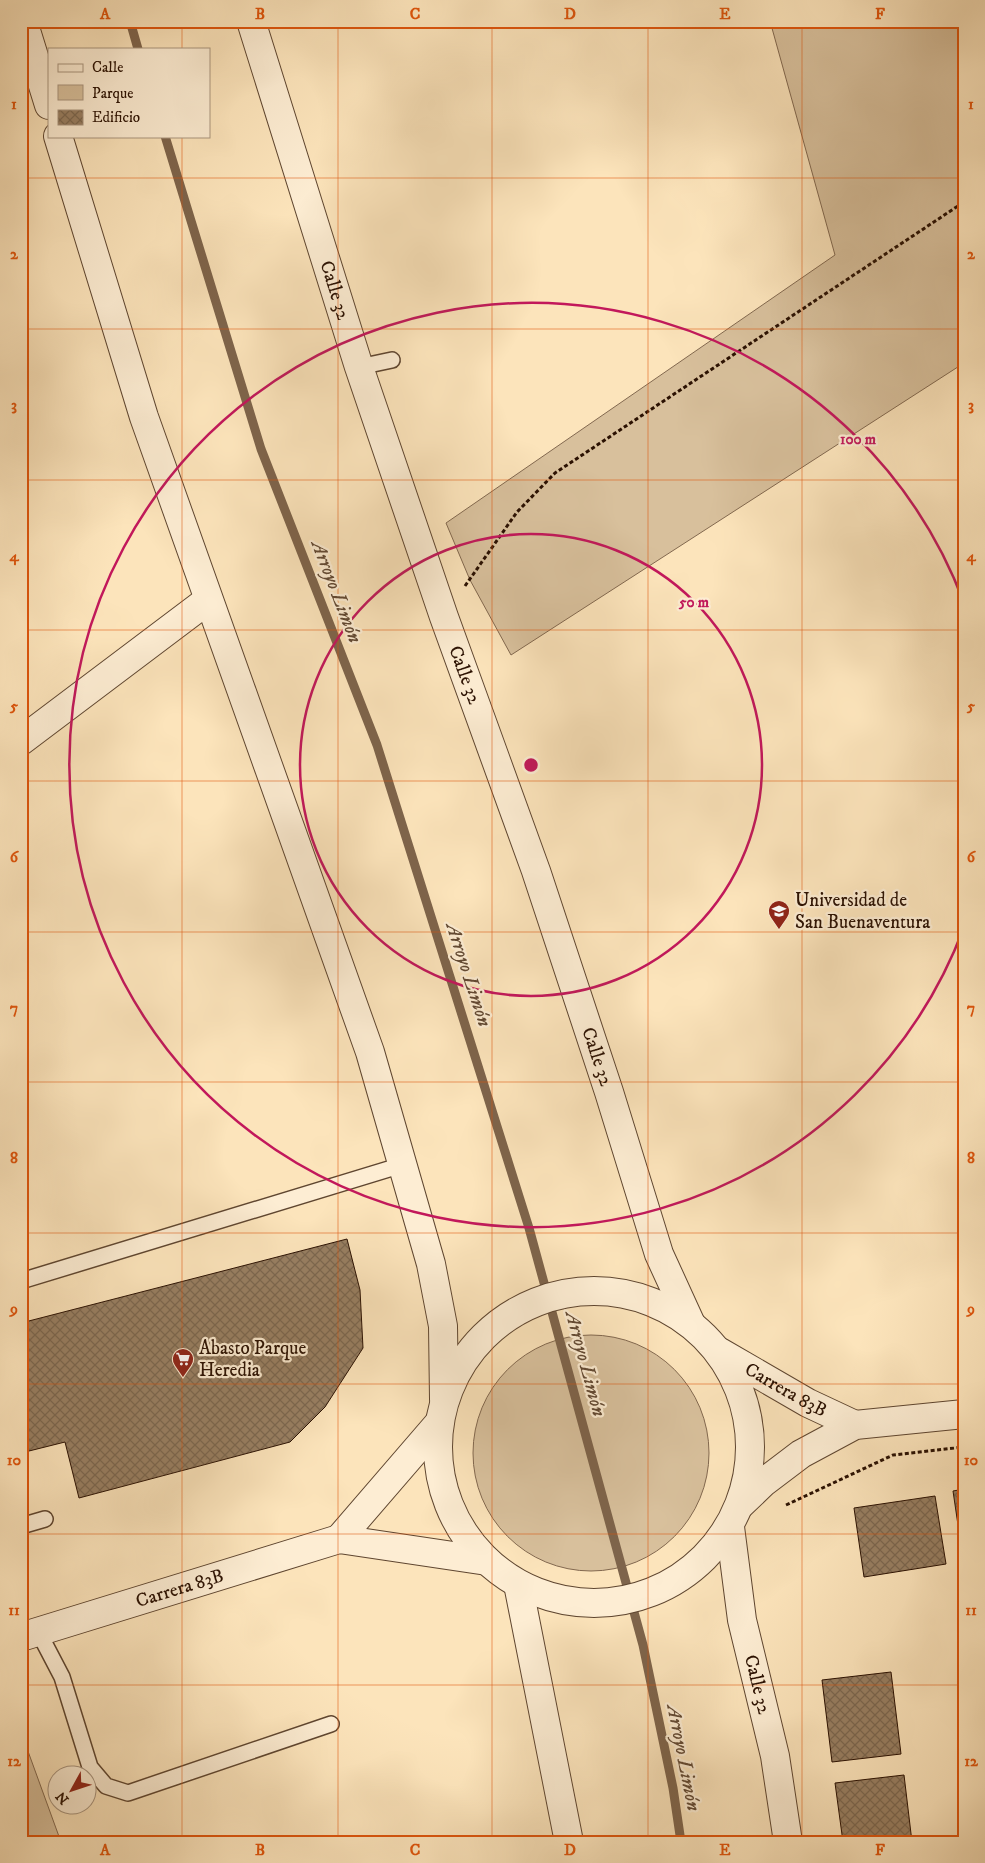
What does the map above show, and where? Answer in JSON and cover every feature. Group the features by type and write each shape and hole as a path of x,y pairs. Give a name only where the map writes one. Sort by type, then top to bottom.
{"street":[{"path":"23,21 48,102"},
{"name":"Calle 32","path":"251,21 359,367 444,617 539,880 609,1092 658,1254 691,1324"},
{"path":"59,138 144,417 370,1052 431,1264 443,1326 442,1411"},
{"path":"21,741 208,600"},
{"path":"339,1539 442,1411 460,1365 482,1336 511,1313 540,1299 571,1291 604,1290 650,1300 691,1324 719,1352 739,1387 750,1426 750,1466 735,1516"},
{"name":"Carrera 83B","path":"719,1352 808,1403 855,1425"},
{"name":"Carrera 83B","path":"442,1411 438,1461 446,1498 462,1532 487,1561 518,1584 553,1598 591,1604 629,1600 665,1588 697,1566 764,1482 801,1454 855,1425 964,1414"},
{"name":"Calle 32","path":"735,1516 742,1620 775,1756 788,1842"},
{"path":"339,1539 487,1561"},
{"name":"Carrera 83B","path":"30,1634 339,1539"},
{"path":"518,1584 569,1842"}],"lane":[{"path":"359,367 392,360"},
{"path":"21,1281 402,1165"},
{"path":"21,1526 44,1518"},
{"path":"30,1634 62,1677 90,1767 106,1786 128,1792 331,1724"}],"path":[{"path":"444,617 517,512 554,473 964,202"},
{"path":"784,1506 893,1455 964,1447"}],"green space":[{"path":"770,21 964,21 964,363 511,655 470,580 446,523 835,255"},
{"path":"591,1335 614,1337 647,1349 666,1362 682,1378 695,1397 704,1419 709,1453 707,1476 695,1509 682,1528 666,1544 647,1557 625,1566 591,1571 568,1569 535,1557 516,1544 500,1528 487,1509 478,1487 473,1453 475,1430 487,1397 500,1378 516,1362 535,1349 557,1340"},
{"path":"21,1732 48,1806 48,1816 52,1816 61,1842 21,1842"}],"building":[{"name":"Abasto Parque Heredia","path":"347,1239 360,1290 363,1348 325,1407 290,1442 79,1498 65,1442 21,1453 21,1323"},
{"path":"964,1489 964,1559 963,1559 953,1491"},
{"path":"935,1496 946,1564 864,1577 854,1508"},
{"path":"891,1672 901,1754 832,1762 822,1680"},
{"path":"904,1775 912,1842 843,1842 835,1783"}],"waterway":[{"name":"Arroyo Limón","path":"130,21 138,48"},
{"name":"Arroyo Limón","path":"166,138 261,449 377,745 529,1228 643,1645 673,1788 681,1842"}],"place":[{"name":"Universidad de San Buenaventura","path":"779,930"},
{"name":"Abasto Parque Heredia","path":"183,1378"}]}
